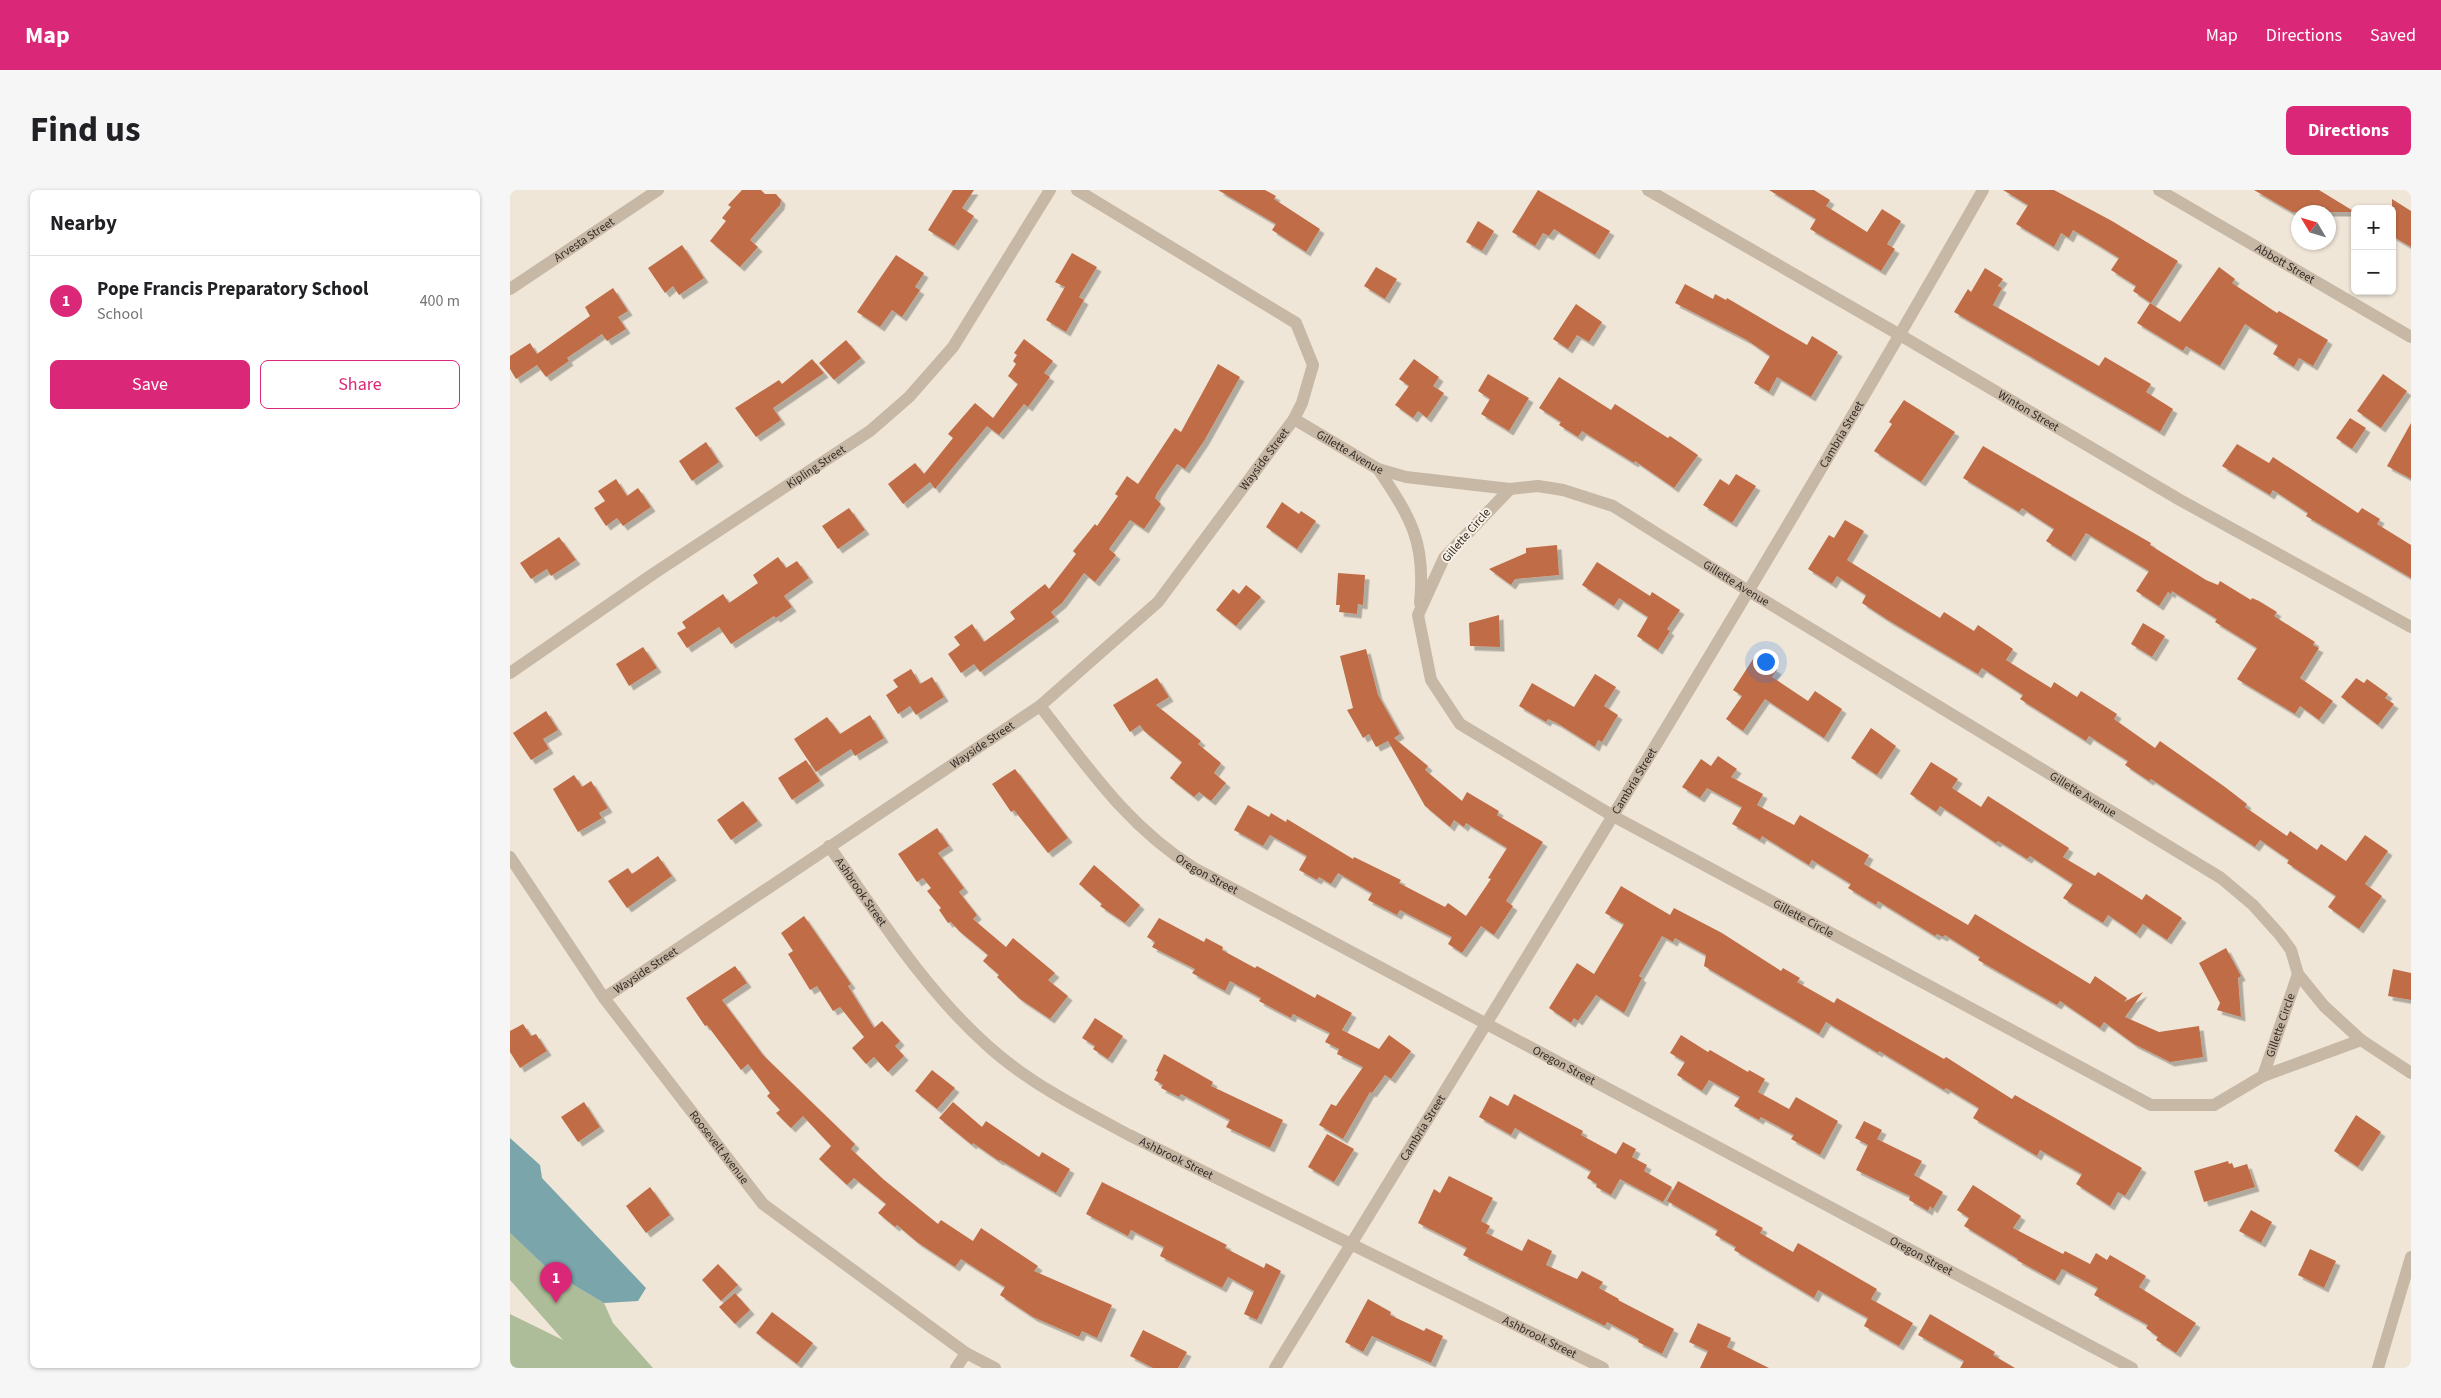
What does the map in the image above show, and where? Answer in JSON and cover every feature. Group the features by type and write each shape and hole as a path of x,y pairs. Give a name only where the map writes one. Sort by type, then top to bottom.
{"street":[{"name":"Arvesta Street","path":"510,289 658,190"},
{"name":"Kipling Street","path":"510,672 653,574 870,431 902,403 953,347 1050,190"},
{"path":"1077,190 1296,323 1313,365 1302,403 1294,418"},
{"name":"Winton Street","path":"1648,190 1900,335 2180,500 2411,627"},
{"name":"Cambria Street","path":"1275,1368 1613,816 1900,335 1983,190"},
{"name":"Abbott Street","path":"2159,190 2411,336"},
{"name":"Gillette Avenue","path":"1294,418 1378,469 1421,480 1510,489 1538,486 1563,490 1613,506 2221,878 2268,920 2291,950 2298,974 2324,1006 2360,1040 2411,1073"},
{"name":"Wayside Street","path":"604,998 1040,706 1158,602 1294,418"},
{"name":"Gillette Circle","path":"1378,469 1401,504 1416,535 1422,568 1418,614 1431,680 1460,724 1613,816 2151,1105 2214,1105 2263,1076 2360,1040"},
{"name":"Gillette Circle","path":"1418,614 1444,558 1510,489"},
{"name":"Oregon Street","path":"1040,706 1127,815 1149,836 1177,857 1228,887 2132,1368"},
{"name":"Ashbrook Street","path":"829,846 920,974 964,1023 1007,1061 1067,1101 1129,1135 1602,1368"},
{"name":"Roosevelt Avenue","path":"510,858 604,998 764,1204 966,1353 995,1368"},
{"name":"Gillette Circle","path":"2263,1076 2298,974"},
{"path":"2378,1368 2411,1257"},
{"path":"956,1368 966,1353"}],"green space":[{"path":"510,1233 550,1271 604,1303 613,1323 653,1368 510,1368 510,1314 563,1340 510,1280"}],"water":[{"path":"510,1138 540,1165 542,1178 646,1288 638,1301 604,1303 550,1271 510,1233"}],"building":[{"path":"742,190 761,190 765,194 776,194 781,200 780,205 750,240 758,247 740,267 710,241 726,221 722,218 731,207 728,205"},
{"path":"953,190 974,190 962,208 974,216 954,246 928,230"},
{"path":"1218,190 1265,190 1276,196 1274,199 1320,229 1306,252 1272,230 1276,224"},
{"path":"1538,190 1610,231 1595,255 1554,229 1549,236 1543,233 1535,246 1512,232"},
{"path":"1769,190 1814,190 1830,200 1826,206 1867,232 1882,209 1901,221 1887,244 1895,249 1881,271 1810,229 1816,219"},
{"path":"2003,190 2054,190 2112,221 2178,261 2151,303 2133,291 2136,286 2111,270 2119,258 2073,230 2069,238 2061,233 2054,247 2016,224 2028,205"},
{"path":"2254,190 2319,190 2351,210 2351,212 2336,212 2336,205 2291,205 2291,211"},
{"path":"2392,199 2411,211 2411,247 2396,238 2396,205 2392,205"},
{"path":"1478,221 1494,231 1482,251 1466,242"},
{"path":"682,245 704,278 679,295 673,286 665,293 648,268"},
{"path":"1072,253 1097,267 1079,297 1084,300 1066,332 1046,320 1065,287 1055,282"},
{"path":"896,255 924,273 915,287 920,290 902,317 892,310 880,327 857,312"},
{"path":"1376,267 1397,279 1385,299 1364,286"},
{"path":"2219,267 2235,279 2232,283 2277,313 2279,311 2328,340 2313,366 2299,358 2294,367 2273,354 2278,345 2245,324 2220,366 2186,346 2183,351 2137,323 2150,303 2180,322"},
{"path":"1985,268 2003,279 1998,286 2002,288 1993,305 2099,366 2105,357 2151,384 2146,392 2173,409 2160,432 1954,312 1968,289 1971,292"},
{"path":"1685,284 1713,299 1715,294 1726,300 1727,298 1807,345 1812,336 1838,352 1811,397 1777,377 1769,392 1754,383 1770,356 1747,340 1675,303"},
{"path":"613,288 628,311 618,317 626,329 607,341 602,334 567,358 569,361 546,377 537,365 516,379 510,369 510,356 530,343 537,354 590,316 585,307"},
{"path":"1576,304 1602,322 1589,342 1577,335 1568,349 1553,339"},
{"path":"1024,339 1053,361 1044,373 1050,377 1028,407 1024,404 999,435 987,426 935,489 930,482 903,504 888,484 915,463 924,474 953,438 948,434 975,403 993,418 1018,384 1008,376 1016,364 1013,361 1017,355 1014,353"},
{"path":"846,340 861,358 834,380 819,363"},
{"path":"812,359 824,373 773,408 781,420 756,437 735,408 779,380 782,384"},
{"path":"1414,359 1439,377 1433,386 1444,393 1427,418 1418,411 1413,418 1395,405 1409,386 1399,379"},
{"path":"1218,364 1240,377 1204,441 1185,469 1177,464 1157,493 1155,498 1161,504 1144,529 1130,520 1109,549 1116,555 1095,582 1084,573 1062,603 1051,612 1055,617 980,672 974,664 961,673 948,654 960,645 954,637 972,624 984,642 1015,619 1010,612 1045,584 1049,589 1076,554 1073,551 1095,524 1097,526 1118,496 1115,494 1127,476 1138,484 1175,428 1181,432"},
{"path":"1488,374 1529,398 1509,431 1481,414 1490,399 1478,391"},
{"path":"2383,374 2407,391 2381,428 2357,411"},
{"path":"1559,377 1611,410 1615,404 1668,438 1670,436 1698,455 1674,488 1635,461 1634,463 1582,431 1578,437 1559,425 1561,422 1539,408"},
{"path":"1904,400 1955,432 1921,482 1874,451 1892,424 1889,422"},
{"path":"2350,418 2366,428 2352,449 2336,438"},
{"path":"2411,423 2411,479 2387,466"},
{"path":"706,442 719,462 692,481 679,461"},
{"path":"2237,444 2269,463 2273,457 2358,513 2362,508 2380,519 2377,524 2411,545 2411,578 2306,516 2308,513 2273,490 2270,495 2222,466"},
{"path":"1983,446 2151,543 2150,545 2206,580 2218,585 2220,581 2251,600 2252,598 2259,601 2277,612 2274,616 2315,642 2313,645 2319,648 2300,678 2333,701 2319,720 2300,706 2295,714 2237,679 2257,648 2215,622 2217,619 2172,591 2171,594 2168,592 2159,606 2136,591 2149,571 2086,533 2071,557 2046,541 2054,529 2022,508 2019,512 1963,478"},
{"path":"1736,474 1756,486 1732,523 1703,505 1720,479 1729,485"},
{"path":"616,479 627,496 638,488 651,507 623,526 617,518 606,526 594,508 605,501 598,491"},
{"path":"1282,502 1299,514 1301,511 1316,521 1297,549 1266,527"},
{"path":"849,508 865,530 838,549 822,526"},
{"path":"1845,520 1864,531 1847,560 1940,618 1944,612 1974,631 1978,625 2013,649 2006,660 2051,688 2054,682 2077,697 2081,691 2117,714 2114,719 2155,748 2160,741 2225,787 2247,804 2245,807 2287,836 2290,831 2317,850 2321,844 2346,861 2365,835 2388,851 2365,884 2382,896 2359,929 2328,907 2336,896 2287,863 2289,860 2260,840 2255,847 2151,779 2149,781 2125,765 2128,761 2089,736 2086,741 2020,699 2023,695 1982,668 1978,674 1888,620 1862,603 1866,595 1837,576 1832,584 1808,569 1829,535 1834,538"},
{"path":"559,537 576,560 551,576 547,569 531,579 520,563"},
{"path":"1557,545 1559,575 1515,579 1511,585 1489,569 1526,553 1526,548"},
{"path":"778,557 786,568 797,561 809,578 784,596 792,607 776,618 774,616 731,644 719,627 687,648 677,633 686,628 682,622 723,594 729,603 758,583 753,575"},
{"path":"1597,562 1650,596 1652,592 1680,610 1667,629 1670,631 1658,650 1637,636 1648,617 1619,598 1614,606 1582,585"},
{"path":"1338,573 1365,575 1363,605 1358,604 1357,614 1339,612 1340,605 1336,605"},
{"path":"1246,585 1261,597 1236,626 1216,610 1233,589 1239,594"},
{"path":"1499,615 1500,647 1470,646 1469,623"},
{"path":"2143,623 2165,636 2152,657 2131,644"},
{"path":"643,647 657,668 629,686 616,664"},
{"path":"1366,649 1378,695 1400,734 1394,738 1428,766 1425,770 1462,801 1467,792 1499,811 1497,815 1543,842 1506,901 1513,906 1494,935 1481,926 1462,953 1448,944 1452,937 1400,910 1397,915 1368,900 1372,893 1338,873 1331,884 1319,877 1317,880 1299,870 1307,856 1270,835 1263,846 1234,830 1248,805 1269,817 1271,813 1286,822 1287,819 1353,859 1354,857 1401,880 1399,883 1445,907 1448,903 1466,916 1491,879 1488,878 1507,848 1466,823 1464,827 1454,820 1450,827 1425,806 1388,741 1376,747 1369,734 1363,738 1347,710 1353,708 1340,656"},
{"path":"1755,656 1777,670 1772,677 1808,701 1815,691 1842,709 1824,738 1765,699 1743,731 1726,719 1742,696 1733,690"},
{"path":"911,669 920,684 932,677 944,697 916,715 910,706 898,714 886,695 898,687 893,680"},
{"path":"1595,674 1616,687 1604,706 1618,715 1602,742 1598,740 1595,747 1557,723 1548,719 1546,722 1519,706 1532,683 1574,707"},
{"path":"1157,678 1169,697 1156,705 1201,741 1198,744 1221,763 1214,773 1226,783 1211,801 1199,792 1194,797 1170,778 1182,762 1144,731 1140,725 1130,732 1113,705"},
{"path":"2356,678 2364,683 2367,679 2388,694 2385,698 2394,704 2378,725 2341,697"},
{"path":"546,711 558,730 543,739 549,749 531,760 513,733"},
{"path":"870,715 884,738 855,756 851,749 816,772 794,739 827,717 840,734"},
{"path":"1871,728 1896,746 1877,775 1851,758"},
{"path":"1718,756 1737,769 1731,777 1763,794 1757,805 1794,825 1800,815 1869,855 1864,864 1968,925 1975,914 2090,984 2095,976 2127,998 2124,1002 2143,992 2125,1017 2159,1032 2199,1026 2203,1057 2170,1062 2134,1044 2104,1022 2100,1028 2060,1001 2057,1005 1978,960 1980,957 1945,935 1943,937 1937,934 1935,936 1878,901 1876,905 1848,888 1851,884 1812,860 1809,865 1762,836 1760,840 1732,824 1742,807 1707,788 1700,798 1682,787 1701,759 1711,766"},
{"path":"806,760 820,781 792,800 778,778"},
{"path":"1931,762 1958,779 1952,788 1981,807 1988,796 2069,848 2063,857 2095,876 2098,872 2142,900 2146,894 2182,918 2167,940 2143,924 2136,934 2108,915 2103,923 2063,898 2073,884 2030,856 2027,859 1998,841 1996,843 1940,806 1936,812 1910,794"},
{"path":"1015,769 1068,838 1048,853 1014,810 1011,812 992,784"},
{"path":"574,775 582,787 591,781 608,808 599,813 602,818 578,832 553,789"},
{"path":"743,801 758,821 731,840 717,820"},
{"path":"937,828 949,846 938,853 964,888 959,892 977,915 973,919 1006,947 1013,938 1055,973 1048,980 1068,996 1050,1019 1020,999 997,977 999,975 983,961 988,955 951,922 948,923 939,910 941,908 927,891 931,888 923,878 917,882 898,854"},
{"path":"658,856 672,876 627,908 608,881 628,868 632,874"},
{"path":"1094,865 1140,905 1125,923 1100,906 1102,904 1079,884"},
{"path":"1621,886 1670,915 1674,908 1722,933 1781,971 1783,968 1800,978 1797,982 1834,1003 1837,998 1944,1059 1946,1057 2012,1099 2015,1095 2142,1168 2125,1196 2118,1192 2110,1206 2076,1184 2082,1174 2040,1150 2037,1156 1973,1118 1979,1108 1946,1088 1944,1090 1879,1051 1878,1053 1826,1022 1819,1034 1704,966 1706,955 1675,938 1673,942 1662,936 1639,976 1642,978 1624,1013 1596,995 1578,1021 1574,1018 1571,1023 1549,1008 1577,963 1594,974 1624,924 1605,913"},
{"path":"804,916 851,984 848,986 874,1028 882,1021 900,1041 895,1046 904,1056 888,1072 874,1057 866,1064 852,1048 864,1037 840,1007 833,1011 817,986 810,990 788,954 793,951 781,933"},
{"path":"1159,918 1204,942 1206,938 1223,947 1222,950 1255,968 1257,966 1315,998 1317,994 1352,1013 1342,1030 1379,1049 1389,1035 1411,1051 1391,1079 1385,1075 1372,1093 1370,1092 1343,1139 1319,1125 1331,1104 1336,1106 1363,1067 1337,1054 1339,1049 1325,1042 1330,1033 1293,1014 1291,1018 1259,1001 1261,998 1230,981 1225,991 1192,973 1195,969 1152,947 1155,942 1147,937"},
{"path":"2226,948 2241,976 2238,978 2241,1017 2217,1010 2220,1003 2199,963"},
{"path":"735,966 747,983 722,1000 763,1055 855,1144 851,1149 883,1179 938,1224 941,1220 973,1241 981,1228 1038,1266 1034,1271 1112,1305 1097,1338 1082,1331 1079,1337 1033,1317 1000,1295 1005,1287 961,1259 955,1267 917,1242 897,1225 895,1227 878,1213 886,1204 854,1178 847,1185 819,1159 831,1146 803,1116 791,1128 776,1113 780,1110 767,1096 770,1093 748,1064 741,1070 707,1025 705,1026 686,998"},
{"path":"2393,969 2411,973 2411,1000 2388,996"},
{"path":"1095,1018 1123,1036 1108,1059 1093,1049 1095,1046 1082,1038"},
{"path":"523,1024 531,1036 536,1034 547,1051 520,1068 510,1052 510,1031"},
{"path":"1681,1035 1708,1052 1710,1050 1748,1072 1749,1070 1765,1079 1758,1092 1789,1109 1796,1097 1838,1121 1820,1155 1791,1139 1794,1135 1761,1117 1759,1120 1734,1106 1740,1097 1709,1080 1702,1091 1677,1075 1685,1062 1670,1053"},
{"path":"1164,1054 1213,1082 1211,1086 1283,1120 1270,1148 1226,1127 1230,1120 1181,1094 1179,1097 1161,1088 1163,1085 1154,1080"},
{"path":"932,1070 955,1088 937,1109 915,1091"},
{"path":"1514,1094 1583,1131 1581,1135 1616,1154 1623,1142 1636,1149 1632,1157 1647,1165 1644,1171 1672,1187 1663,1202 1620,1179 1611,1195 1596,1187 1597,1184 1587,1178 1591,1171 1515,1128 1511,1135 1479,1117 1490,1096 1508,1106"},
{"path":"584,1102 600,1127 578,1142 561,1117"},
{"path":"953,1102 982,1127 986,1121 1039,1157 1042,1152 1070,1169 1056,1193 999,1161 973,1143 972,1145 939,1118"},
{"path":"2356,1115 2381,1132 2358,1167 2334,1151"},
{"path":"1864,1121 1882,1130 1877,1139 1922,1161 1914,1175 1943,1192 1933,1209 1930,1206 1928,1211 1909,1200 1910,1196 1856,1170 1868,1145 1855,1138"},
{"path":"1327,1134 1354,1149 1334,1182 1308,1167"},
{"path":"2228,1161 2229,1164 2232,1163 2234,1168 2247,1164 2255,1187 2204,1202 2194,1171"},
{"path":"1449,1176 1493,1198 1481,1221 1490,1226 1486,1233 1522,1251 1528,1239 1552,1251 1546,1265 1577,1279 1582,1271 1603,1282 1599,1288 1618,1300 1674,1329 1662,1354 1638,1342 1639,1339 1607,1322 1605,1326 1463,1255 1467,1248 1418,1223 1434,1189 1440,1193"},
{"path":"1678,1181 1763,1228 1760,1233 1793,1252 1798,1243 1877,1289 1871,1299 1913,1323 1899,1346 1864,1326 1868,1318 1818,1290 1814,1298 1734,1250 1736,1247 1715,1235 1718,1230 1667,1201"},
{"path":"1102,1182 1227,1245 1225,1248 1264,1268 1266,1263 1281,1271 1257,1320 1244,1314 1254,1291 1228,1277 1222,1288 1160,1256 1164,1247 1131,1230 1128,1236 1086,1214"},
{"path":"1973,1185 2021,1216 2013,1228 2063,1254 2065,1251 2090,1264 2096,1253 2107,1260 2110,1255 2146,1276 2139,1287 2196,1323 2176,1353 2156,1340 2158,1337 2146,1328 2148,1325 2094,1295 2098,1288 2062,1269 2055,1281 2017,1260 1964,1226 1969,1218 1957,1210"},
{"path":"650,1187 670,1215 646,1233 626,1206"},
{"path":"2251,1210 2272,1222 2261,1243 2239,1231"},
{"path":"2310,1249 2336,1261 2324,1288 2298,1275"},
{"path":"718,1264 738,1285 721,1301 702,1280"},
{"path":"735,1293 750,1310 735,1324 719,1307"},
{"path":"1368,1299 1391,1312 1390,1315 1424,1331 1426,1328 1443,1336 1431,1363 1372,1336 1363,1352 1345,1342"},
{"path":"772,1312 813,1343 797,1364 756,1333"},
{"path":"1930,1314 1995,1352 1993,1355 2015,1368 1960,1368 1964,1361 1918,1335"},
{"path":"1698,1323 1731,1338 1727,1347 1769,1368 1700,1368 1708,1351 1689,1342"},
{"path":"1143,1330 1187,1352 1178,1368 1153,1368 1130,1356"}],"place":[{"name":"Pope Francis Preparatory School","path":"556,1303"}]}
